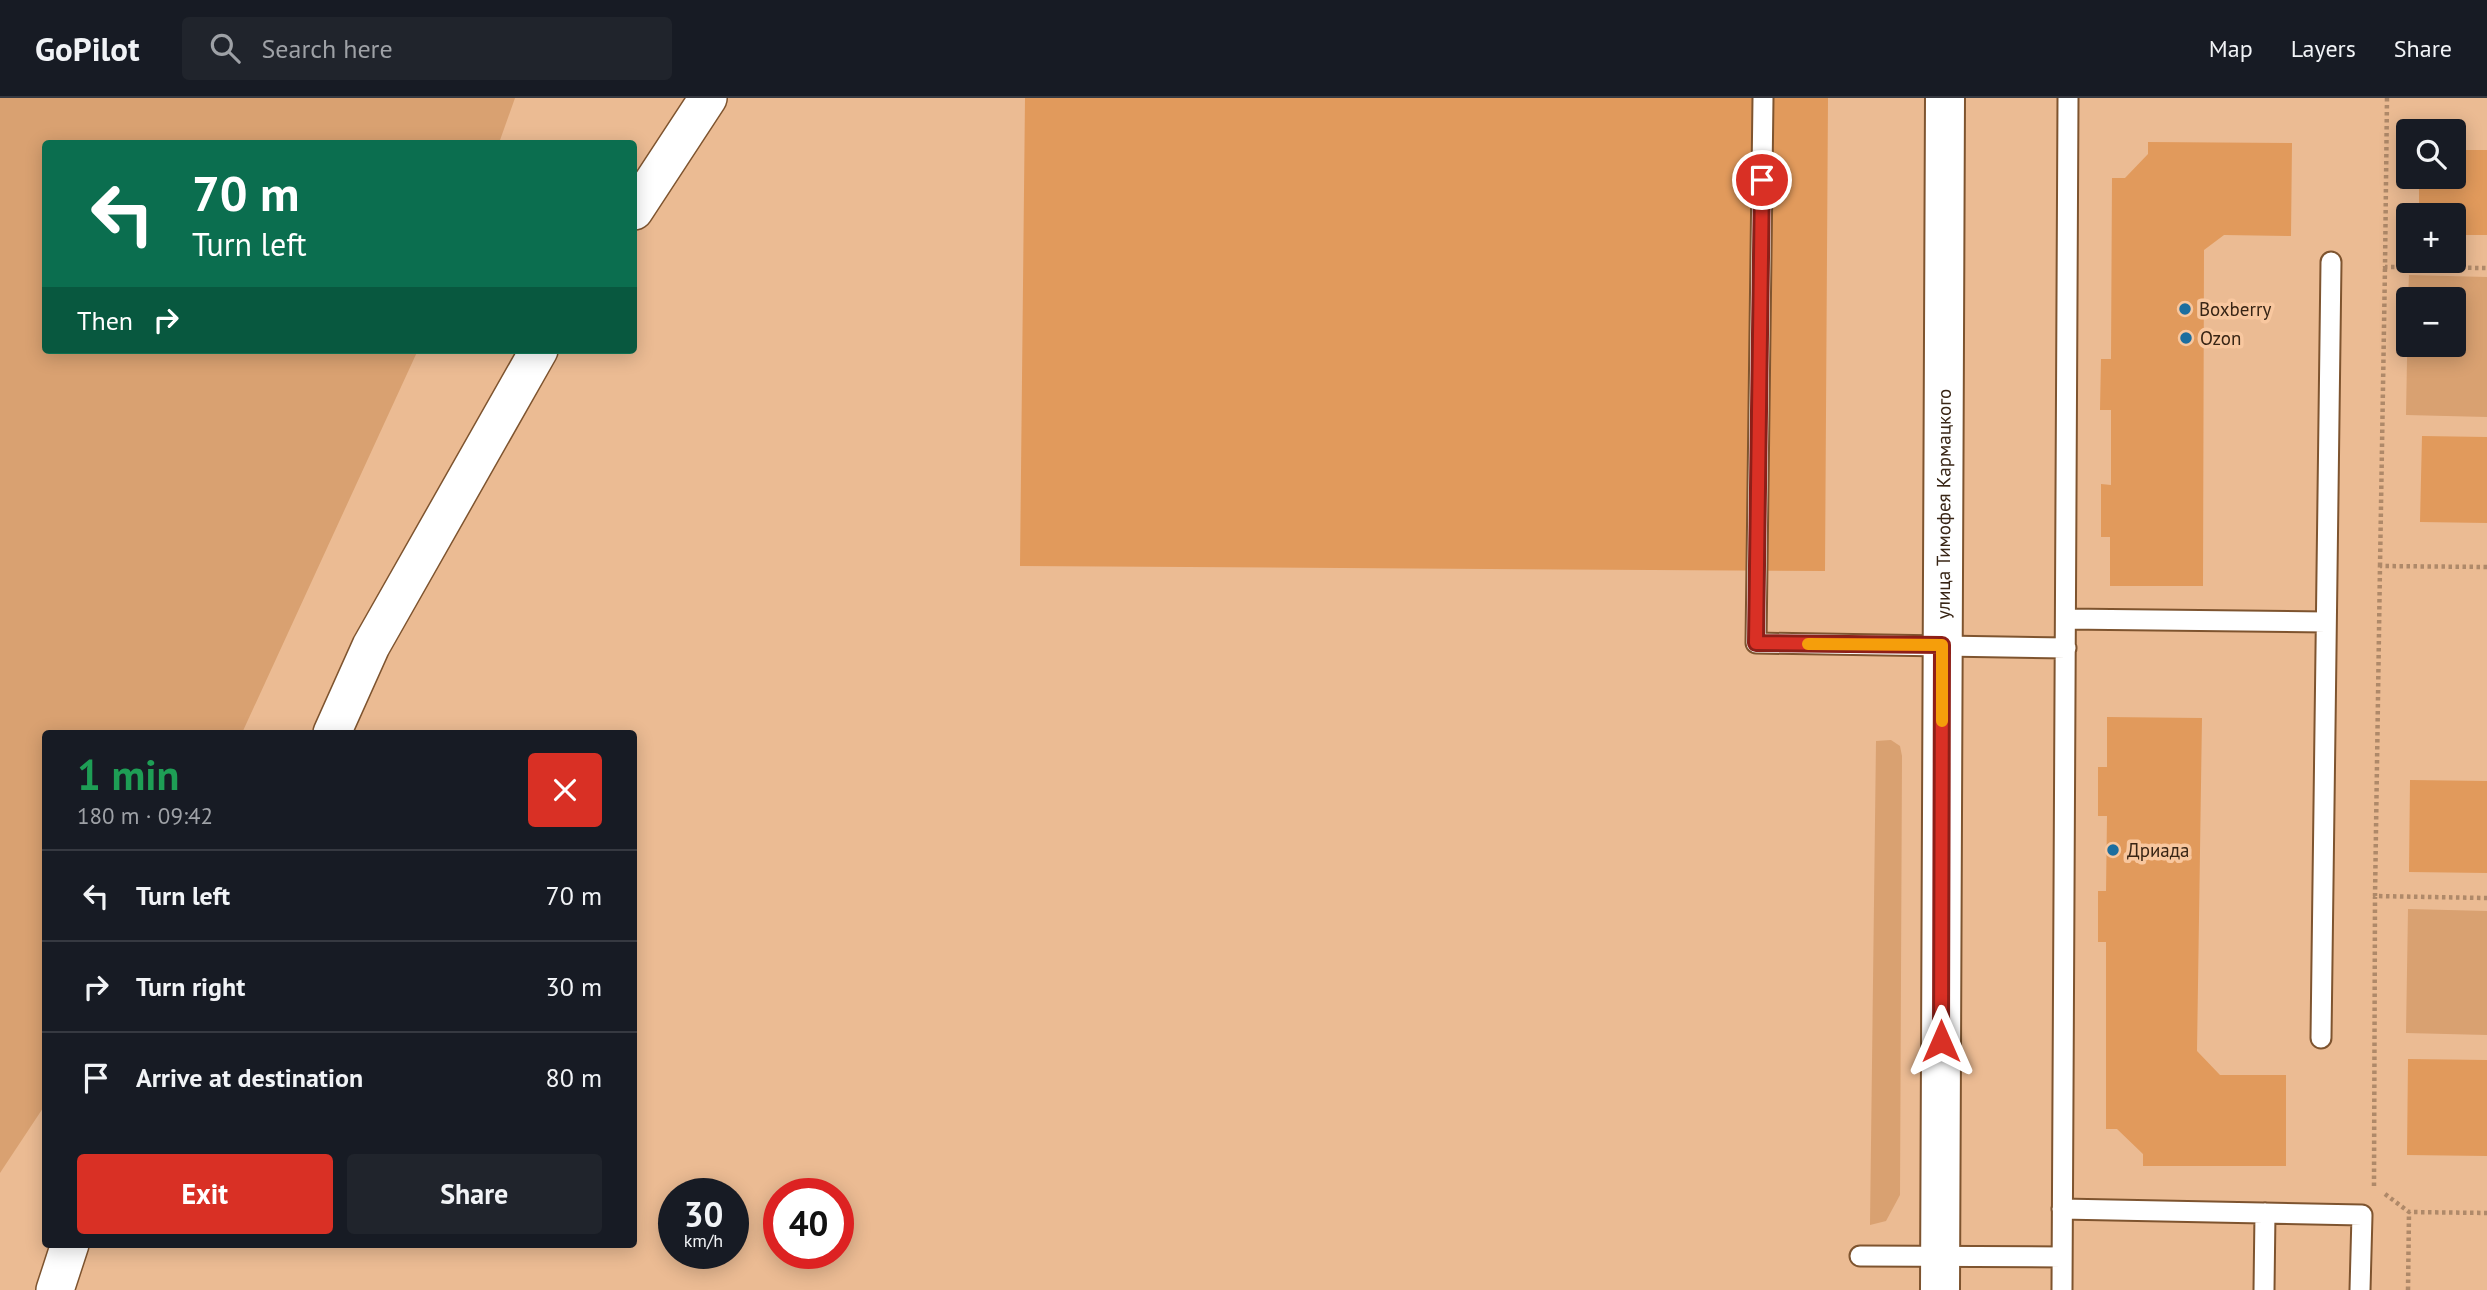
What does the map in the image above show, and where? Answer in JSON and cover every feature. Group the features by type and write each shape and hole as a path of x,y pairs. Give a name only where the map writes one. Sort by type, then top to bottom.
{"street":[{"path":"637,206 708,98"},
{"name":"улица Тимофея Кармацкого","path":"1940,1273 1945,98"},
{"path":"333,730 371,646 537,354"},
{"path":"55,1290 69,1248"}],"lane":[{"path":"1763,98 1756,643 2066,648"},
{"path":"2062,1290 2068,98"},
{"path":"2321,1038 2331,262"},
{"path":"2066,619 2326,622"},
{"path":"2062,1209 2361,1215 2360,1290"},
{"path":"2264,1290 2265,1213"},
{"path":"1860,1256 1940,1273 2062,1257"}],"path":[{"path":"2374,1186 2375,897 2387,98"},
{"path":"2385,267 2487,268"},
{"path":"2380,566 2487,567"},
{"path":"2375,897 2487,898"},
{"path":"2361,1186 2374,1186 2409,1212 2487,1213"},
{"path":"2408,1290 2409,1212"}],"shaded area":[{"path":"0,98 515,98 500,140 42,140 42,354 416,354 243,730 42,730 42,1110 0,1173"},
{"path":"2409,275 2487,277 2487,417 2406,415 2407,357 2466,357 2466,287 2408,287"},
{"path":"1891,740 1900,746 1902,756 1900,1195 1886,1221 1870,1225 1876,741"},
{"path":"2408,909 2487,911 2487,1035 2406,1033"}],"building":[{"path":"1025,98 1828,98 1825,571 1020,566"},
{"path":"2148,142 2292,143 2291,236 2224,235 2204,250 2203,586 2110,586 2110,537 2101,537 2101,484 2111,485 2111,410 2100,410 2101,359 2111,359 2112,178 2125,178 2148,154"},
{"path":"2466,150 2487,150 2487,235 2466,235 2466,203 2419,203 2419,189 2466,189"},
{"path":"2422,436 2487,437 2487,523 2420,522"},
{"path":"2107,717 2202,718 2197,1051 2220,1075 2286,1075 2286,1166 2143,1166 2143,1154 2117,1129 2106,1129 2106,942 2098,942 2098,891 2106,891 2107,816 2098,816 2098,767 2107,767"},
{"path":"2410,780 2487,781 2487,873 2409,872"},
{"path":"2408,1059 2487,1060 2487,1156 2407,1155"}],"slow traffic":[{"path":"1808,644 1942,645 1942,721"}],"place":[{"name":"Boxberry","path":"2185,309"},
{"name":"Ozon","path":"2186,338"},
{"name":"Дриада","path":"2113,850"}],"route":[{"path":"1762,180 1756,643 1942,645 1941,1041"}]}
